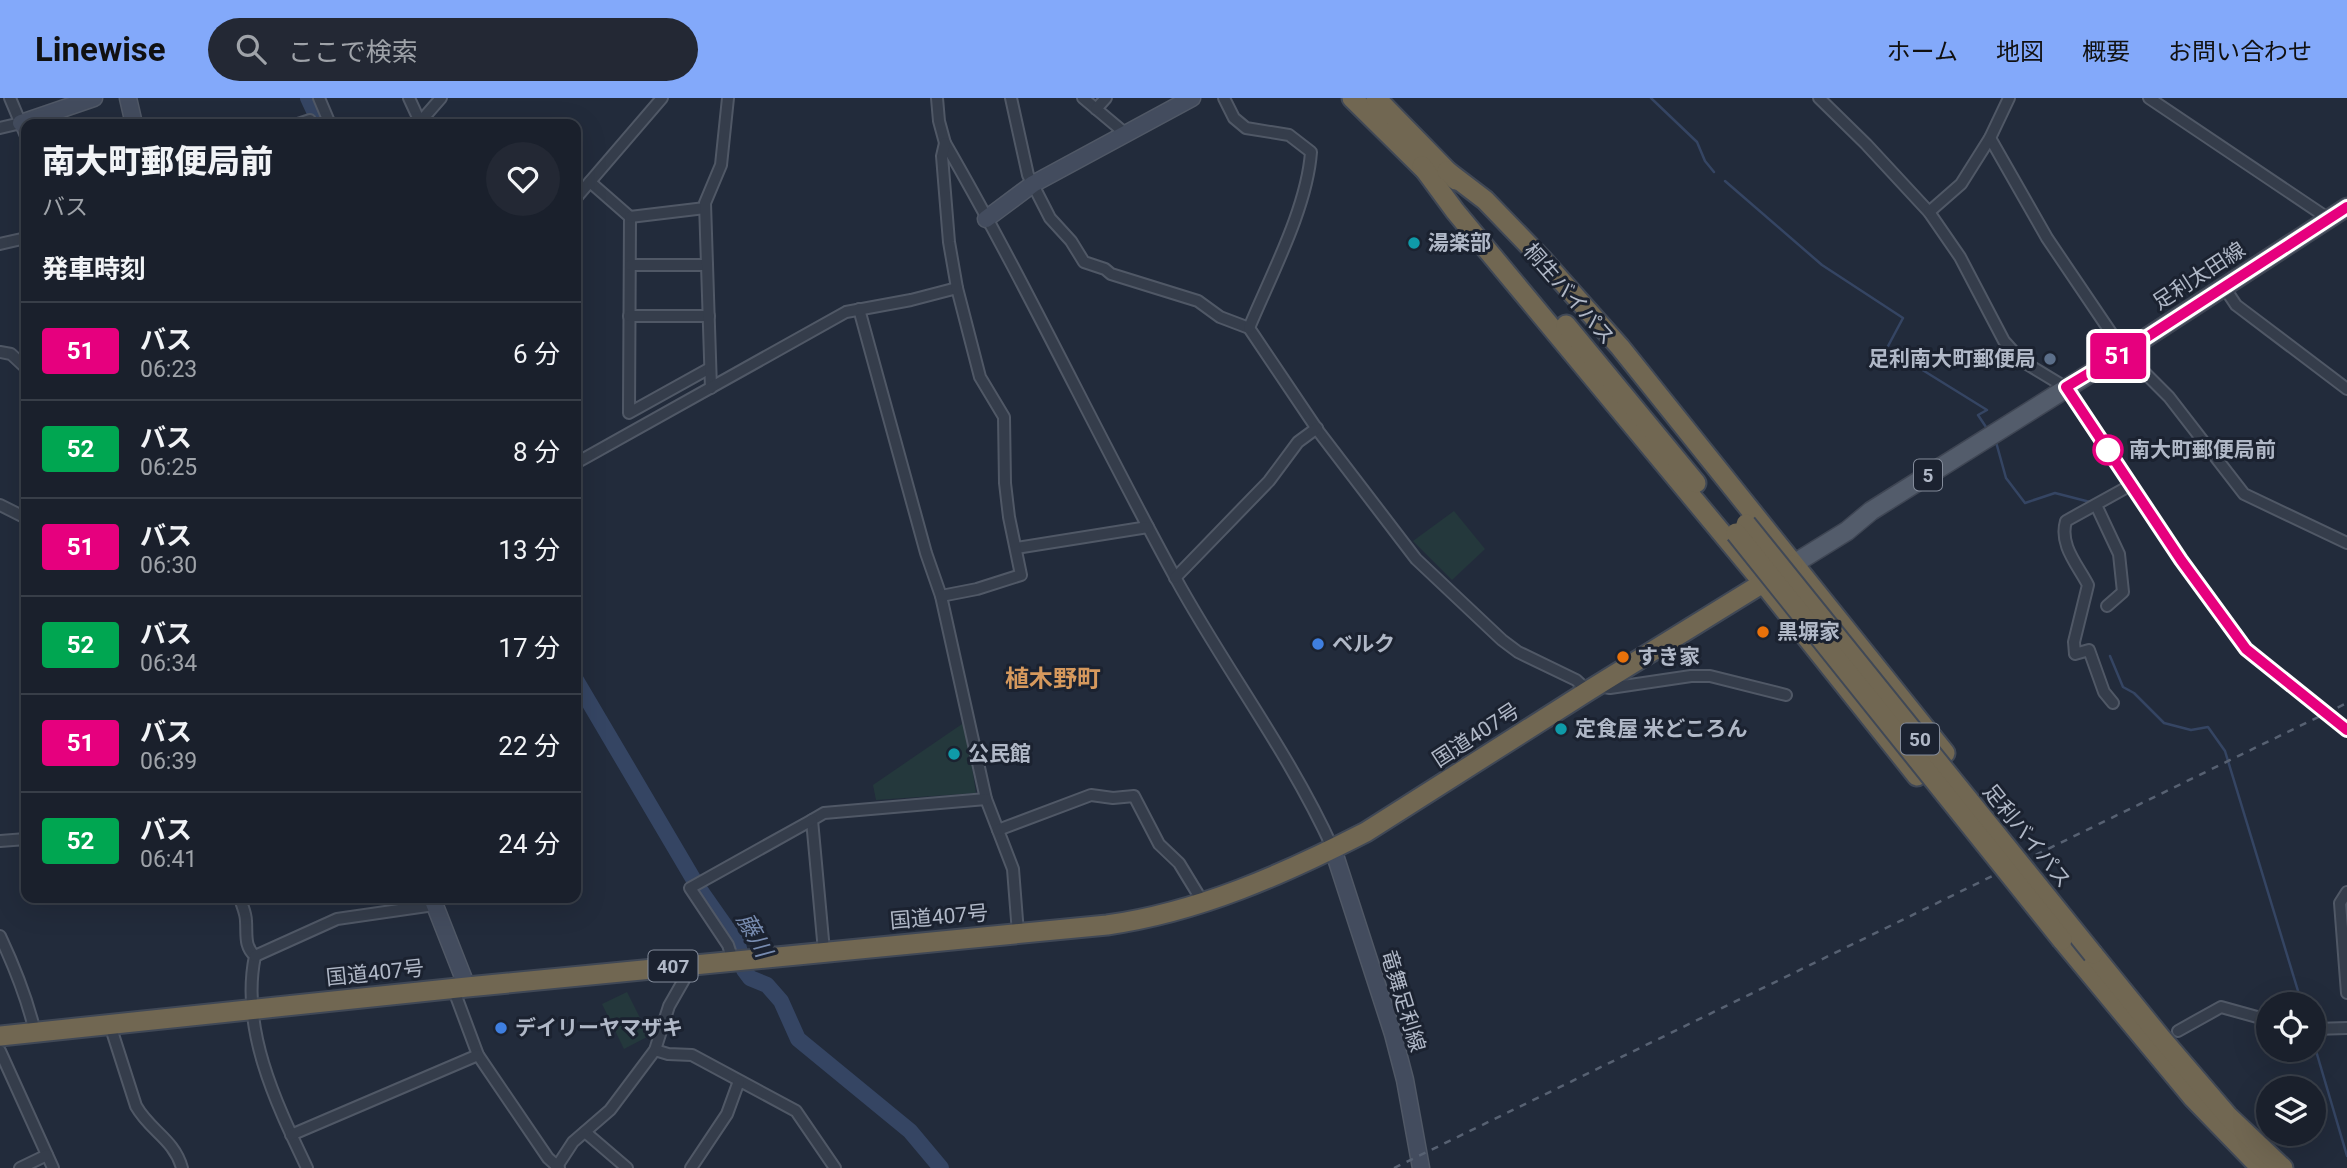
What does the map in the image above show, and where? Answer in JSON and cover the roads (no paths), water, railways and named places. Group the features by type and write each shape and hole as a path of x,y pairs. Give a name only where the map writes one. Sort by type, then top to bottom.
{"highway":[{"name":"桐生バイパス","path":"1352,98 1422,166 1523,274 1741,528"},
{"name":"桐生バイパス","path":"1376,98 1534,265 1741,528"},
{"name":"50","path":"1422,166 1455,211 1764,584 2034,920 2062,940"},
{"name":"50","path":"1447,172 1485,200 1612,338 2060,900 2093,954"},
{"name":"足利バイパス","path":"1741,528 2062,940 2164,1040 2193,1098 2261,1168"},
{"name":"足利バイパス","path":"1741,528 2228,1116 2283,1168"},
{"name":"国道407号","path":"0,1036 460,987 1136,921 1204,904 1334,849 1377,825 1592,688 1793,565"}],"main road":[{"name":"足利太田線","path":"1793,565 1847,531 1871,511 2124,352 2347,207"}],"street":[{"path":"10,98 21,125"},
{"path":"47,119 93,98"},
{"path":"128,98 133,119"},
{"path":"319,98 328,119"},
{"path":"409,98 418,119"},
{"path":"423,119 441,98"},
{"path":"581,192 662,98"},
{"path":"711,388 705,208 721,165 727,98"},
{"path":"937,98 944,143 1175,578 1314,807 1334,849"},
{"path":"1011,98 1028,175 1050,218 1071,241 1084,262 1105,269 1111,274 1198,301 1220,317 1249,328 1317,428 1400,541 1463,605 1518,652 1592,688 1710,676 1786,695"},
{"path":"1083,98 1126,134"},
{"path":"1096,109 1106,98"},
{"path":"986,219 1033,184 1192,98"},
{"path":"1224,98 1234,118 1246,128 1289,135 1311,152 1307,184 1249,328"},
{"path":"1819,98 1929,212 1959,257 2004,341 2022,361 2066,387 2181,560 2246,649 2347,730"},
{"path":"1929,212 1961,184 1990,138 2009,98"},
{"path":"2149,98 2329,219"},
{"path":"0,128 21,130"},
{"path":"1990,138 2047,238 2124,352 2169,397 2244,494 2347,543"},
{"path":"941,596 977,589 1021,575 1005,483 1004,417 980,377 957,288 949,242 942,156 944,143"},
{"path":"590,182 630,218 629,413 710,368"},
{"path":"630,218 705,208"},
{"path":"0,244 21,240"},
{"path":"630,265 707,265"},
{"path":"2224,287 2236,305 2347,389"},
{"path":"581,460 846,312 957,288"},
{"path":"859,309 926,553 941,596 986,799 1013,869 1018,933"},
{"path":"629,316 709,316"},
{"path":"0,352 11,354 21,363"},
{"path":"1175,578 1269,481 1298,442 1317,428"},
{"path":"2113,703 2104,692 2089,650 2075,654 2074,642 2088,585 2066,547 2063,532 2066,521 2131,485"},
{"path":"0,505 21,516"},
{"path":"2096,505 2119,554 2123,592 2107,606"},
{"path":"1016,548 1148,527"},
{"path":"998,830 1091,794 1113,798 1134,796 1159,844 1178,863 1204,904"},
{"path":"733,960 728,945 690,888 824,813 986,799"},
{"path":"812,820 824,951"},
{"path":"0,841 21,839"},
{"name":"竜舞足利線","path":"1334,849 1399,1055 1421,1168"},
{"path":"2347,892 2340,903 2347,993"},
{"path":"241,903 246,923 245,936 250,951 255,956"},
{"path":"255,956 337,919 422,903"},
{"path":"434,903 460,987 467,1031 478,1055 518,1116 557,1167 573,1142 610,1110 655,1050 669,1006 693,964"},
{"path":"0,936 16,969 35,1032"},
{"path":"255,956 250,979 251,1009 267,1076 307,1168"},
{"path":"2164,1040 2221,1007 2256,1017"},
{"path":"110,1025 135,1106 142,1117 175,1148 182,1168"},
{"path":"2326,1029 2347,1028"},
{"path":"655,1050 668,1054 692,1055 796,1111 835,1168"},
{"path":"0,1051 53,1168"},
{"path":"291,1135 478,1055"},
{"path":"691,1168 727,1114 739,1081"},
{"path":"585,1132 627,1168"},
{"path":"20,1168 47,1155"}],"waterway":[{"name":"藤川","path":"308,98 318,119"},
{"path":"1651,98 1697,142 1705,161 1714,172"},
{"path":"1725,181 1822,265 1903,318 1887,348 1987,410 1978,415 1986,427"},
{"path":"1996,442 2006,478 2025,503 2055,493 2090,502"},
{"path":"2110,656 2123,687 2134,693 2164,723 2191,730 2208,727 2225,751 2298,992"},
{"name":"藤川","path":"581,688 698,887 738,944 744,970 750,978 767,985 781,1001 798,1039 910,1131 941,1168"},
{"path":"2319,1062 2347,1156"}],"railway":[{"path":"1394,1168 2347,703"}],"place":[{"name":"湯楽部","path":"1414,243"},
{"name":"足利南大町郵便局","path":"2050,359"},
{"name":"南大町郵便局前","path":"2108,450"},
{"name":"黒塀家","path":"1763,632"},
{"name":"ベルク","path":"1318,644"},
{"name":"すき家","path":"1623,657"},
{"name":"定食屋 米どころん","path":"1561,729"},
{"name":"公民館","path":"954,754"},
{"name":"デイリーヤマザキ","path":"501,1028"}],"district":[{"name":"植木野町","path":"1053,679"}]}
